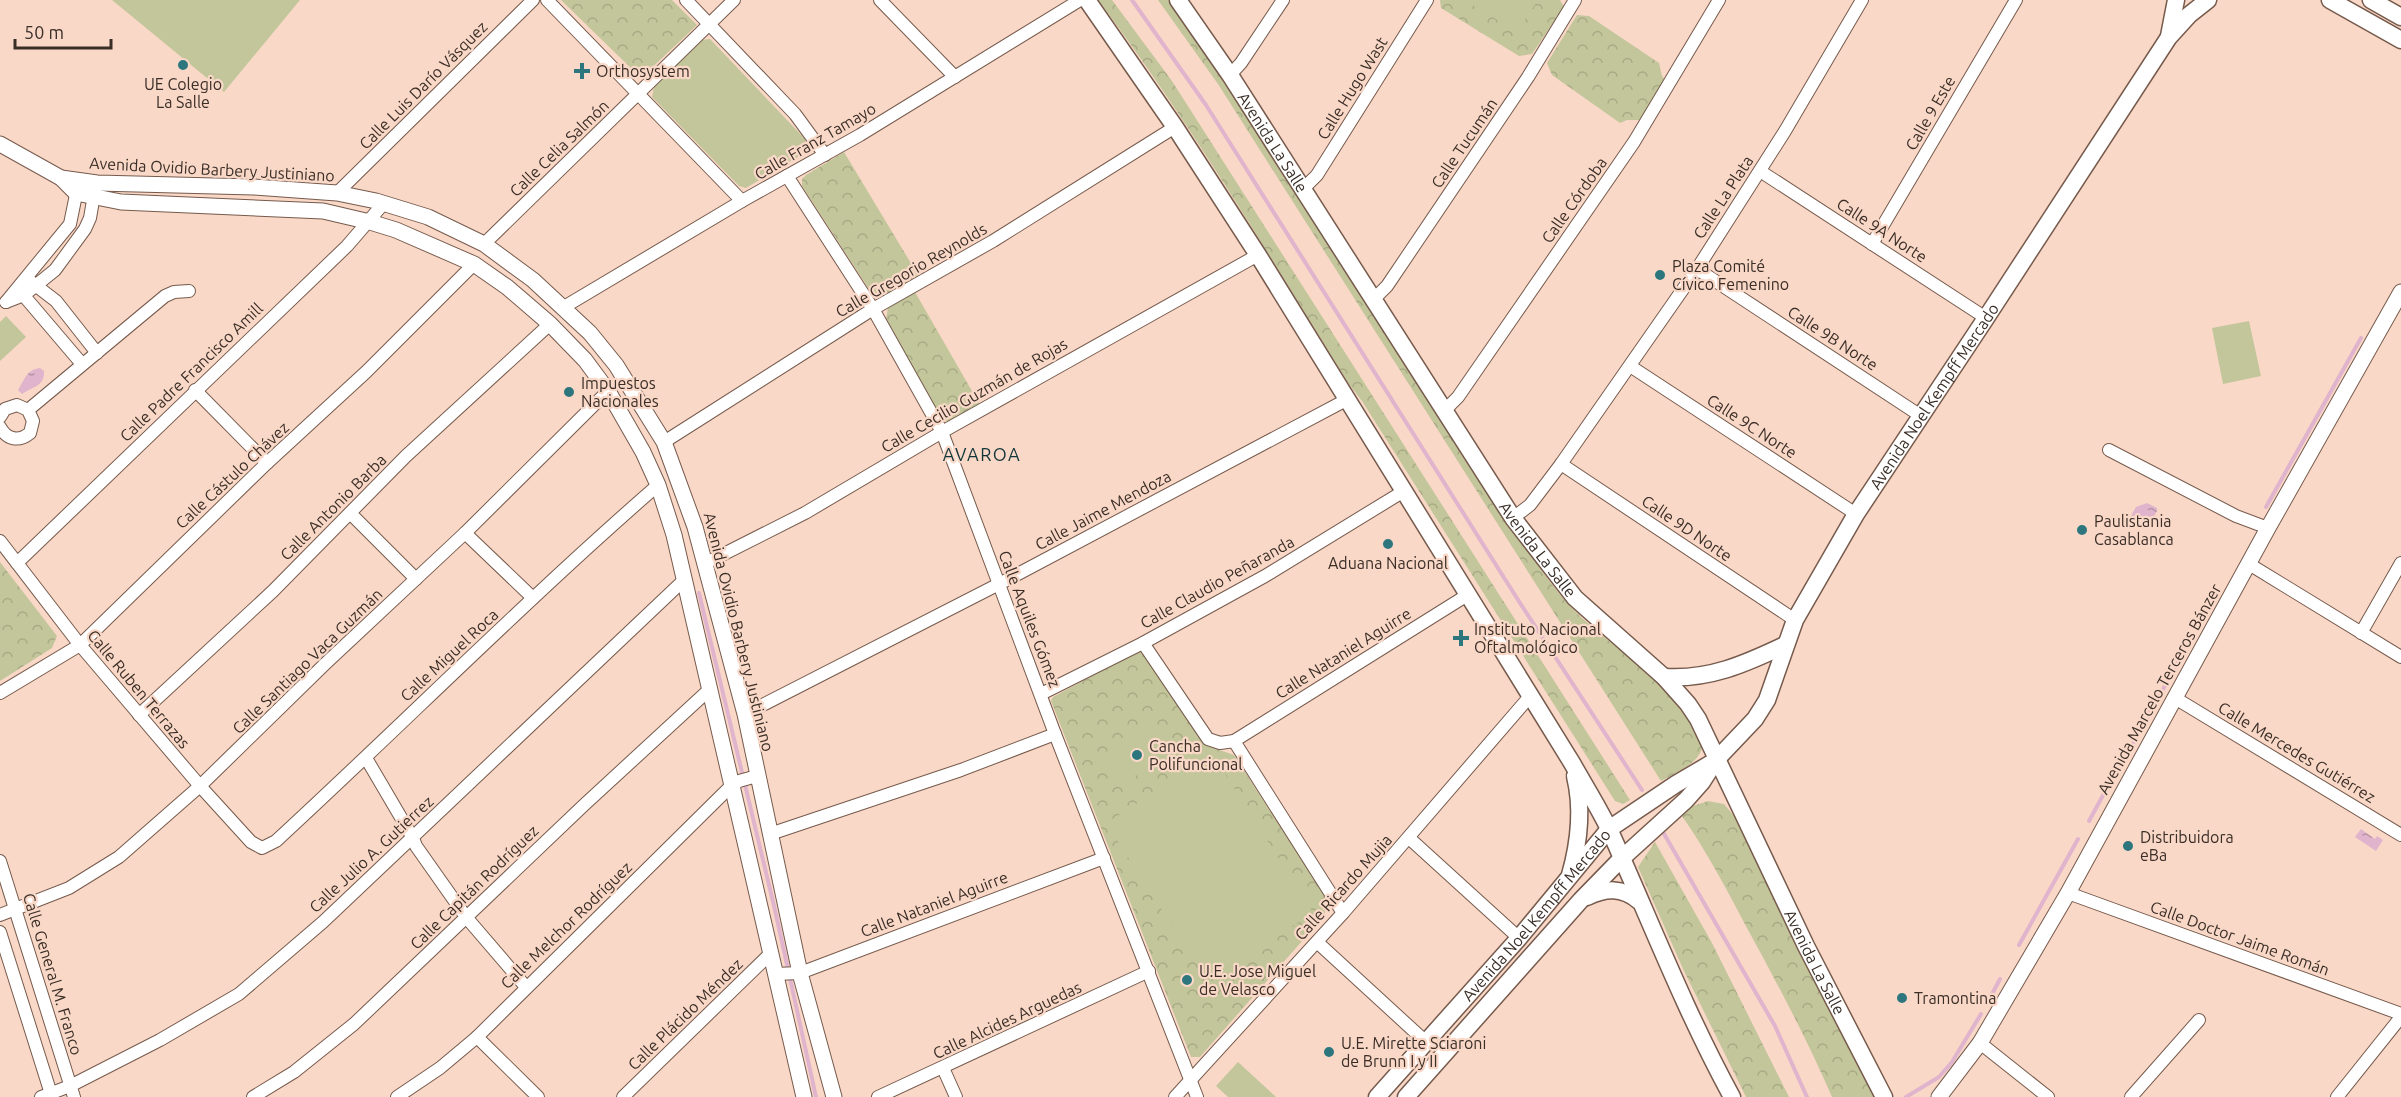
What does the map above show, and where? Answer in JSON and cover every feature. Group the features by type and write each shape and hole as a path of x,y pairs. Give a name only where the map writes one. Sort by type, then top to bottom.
{"main road":[{"path":"1087,0 1175,127 1258,255 1572,763 1609,829 1707,1050 1732,1097"},
{"name":"Avenida La Salle","path":"1178,0 1230,75 1513,518 1575,598 1664,677 1683,697 1698,719 1806,946 1884,1097"},
{"name":"Avenida Noel Kempff Mercado","path":"2169,37 2176,0"},
{"name":"Avenida Noel Kempff Mercado","path":"1406,1097 1581,900 1621,859 1683,802 1702,782 1716,760 1755,719 1767,699 1795,620 1856,514 2169,37 2189,15 2208,0"},
{"path":"2330,0 2401,40"},
{"path":"2371,0 2401,17"},
{"path":"1664,677 1693,677 1723,672 1785,645"},
{"name":"Avenida Noel Kempff Mercado","path":"1377,1097 1519,938 1609,829 1716,760"},
{"path":"1568,881 1577,848 1579,819 1577,788 1572,763"},
{"path":"1581,900 1597,892 1610,889 1622,890 1639,901"}],"street":[{"name":"Calle Luis Darío Vásquez","path":"337,193 533,0"},
{"path":"547,0 640,93 742,201"},
{"path":"686,0 795,114 825,155"},
{"name":"Calle Celia Salmón","path":"484,244 734,0"},
{"path":"880,0 955,77"},
{"name":"Calle Franz Tamayo","path":"564,307 742,201 825,155 1080,0"},
{"path":"1230,75 1241,63 1283,0"},
{"name":"Calle Hugo Wast","path":"1302,190 1317,175 1427,0"},
{"name":"Calle Tucumán","path":"1374,300 1387,286 1528,77 1575,0"},
{"name":"Calle Córdoba","path":"1444,411 1458,397 1634,142 1719,0"},
{"name":"Calle La Plata","path":"1513,518 1530,505 1561,464 1696,269 1760,171 1862,0"},
{"name":"Calle 9 Este","path":"1872,244 2016,0"},
{"name":"Calle Gregorio Reynolds","path":"664,442 873,309 993,241 1175,127"},
{"name":"Avenida Ovidio Barbery Justiniano","path":"0,144 77,186 133,203 323,211 370,222 432,245 474,264 507,287 550,324 585,360 608,391 643,452 658,485 710,689 744,781 770,834 804,1097"},
{"name":"Calle 9A Norte","path":"1760,171 1986,318"},
{"name":"Calle Aquiles Gómez","path":"787,176 873,309 942,432 1055,734 1197,1097"},
{"path":"20,291 26,278 70,224 77,186"},
{"name":"Avenida Ovidio Barbery Justiniano","path":"95,190 254,187 337,193 384,203 428,217 484,244 564,307 590,333 616,365 664,442 695,527 745,714 744,781 770,954 788,973 834,1097"},
{"path":"3,304 20,291 36,286 55,270 85,230 90,218 95,190"},
{"name":"Calle Padre Francisco Amill","path":"17,563 370,222 384,203"},
{"name":"Calle Cecilio Guzmán de Rojas","path":"706,563 805,513 942,432 1258,255"},
{"name":"Calle Cástulo Chávez","path":"0,693 80,645 267,463 366,372 474,264"},
{"name":"Calle 9B Norte","path":"1696,269 1921,416"},
{"path":"26,278 56,301 97,353"},
{"path":"20,291 82,364"},
{"path":"28,410 165,296 174,292 189,291"},
{"name":"Avenida Marcelo Terceros Bánzer","path":"1939,1097 1980,1043 2068,893 2268,528 2401,292"},
{"name":"Calle Antonio Barba","path":"139,715 273,591 406,456 550,324"},
{"name":"Calle 9C Norte","path":"1630,366 1856,514"},
{"path":"195,390 267,463"},
{"name":"Calle Santiago Vaca Guzmán","path":"0,915 69,888 119,857 200,786 465,533 608,391"},
{"name":"Calle Jaime Mendoza","path":"745,714 999,584 1348,399"},
{"path":"0,417 10,406 23,406 32,415 33,427 24,437 9,438 0,427"},
{"path":"2109,450 2236,516 2268,528"},
{"name":"Calle 9D Norte","path":"1561,464 1795,620"},
{"name":"Calle Miguel Roca","path":"262,848 276,841 366,758 580,552 658,485"},
{"name":"Calle Claudio Peñaranda","path":"1041,694 1143,643 1265,576 1404,491"},
{"path":"350,513 416,579"},
{"path":"465,533 533,598"},
{"name":"Calle Ruben Terrazas","path":"0,542 80,645 139,715 251,842 262,848"},
{"path":"678,557 687,565 697,567 706,563"},
{"path":"2361,633 2401,563"},
{"path":"2249,564 2401,657"},
{"path":"684,580 694,576 704,579 713,591"},
{"name":"Calle Julio A. Gutierrez","path":"48,1096 72,1091 239,994 323,922 684,580"},
{"name":"Calle Nataniel Aguirre","path":"1234,741 1469,594"},
{"path":"1143,643 1208,739 1220,743 1234,741 1343,913"},
{"name":"Calle Capitán Rodríguez","path":"253,1097 294,1072 354,1024 710,689"},
{"name":"Calle Ricardo Mujia","path":"1175,1097 1343,913 1531,695"},
{"name":"Calle Mercedes Gutiérrez","path":"2175,698 2401,834"},
{"path":"770,834 951,773 1055,734"},
{"path":"366,758 416,846 466,917 526,987"},
{"name":"Calle Melchor Rodríguez","path":"396,1097 440,1068 477,1037 526,987 744,781"},
{"path":"1409,838 1519,938"},
{"name":"Calle Nataniel Aguirre","path":"788,973 1104,858"},
{"name":"Calle General M. Franco","path":"0,861 72,1091"},
{"name":"Calle Doctor Jaime Román","path":"2068,893 2401,1015"},
{"path":"0,932 48,1096"},
{"path":"1317,942 1426,1042"},
{"name":"Calle Plácido Méndez","path":"623,1097 770,954"},
{"name":"Calle Alcides Arguedas","path":"878,1097 1149,971"},
{"path":"2337,1097 2401,1015"},
{"path":"2131,1097 2199,1020"},
{"path":"477,1037 538,1097"},
{"path":"1980,1043 2048,1097"},
{"path":"943,1068 956,1097"}],"green space":[{"path":"112,0 300,0 224,92"},
{"path":"561,0 672,0 697,25 641,78"},
{"path":"1098,0 1112,0 1172,81 1630,800 1623,804 1615,801 1362,401 1349,384 1228,189 1165,93"},
{"path":"1158,0 1168,0 1218,70 1512,529 1547,578 1582,618 1677,700 1696,728 1701,742 1700,753 1692,763 1661,781 1218,84"},
{"path":"1440,0 1560,0 1564,7 1532,54 1519,56 1441,8"},
{"path":"1469,0 1531,0 1536,3 1517,32 1468,2"},
{"path":"1577,15 1589,16 1659,63 1662,76 1666,81 1641,120 1627,120 1620,123 1552,75 1547,63"},
{"path":"710,39 805,139 806,152 746,188 739,186 652,97 654,87 701,40"},
{"path":"844,152 918,275 880,299 874,297 802,186 802,179 806,175"},
{"path":"915,292 980,405 951,422 941,420 886,319 888,308"},
{"path":"6,316 26,337 0,361 0,322"},
{"path":"2249,321 2261,376 2223,384 2212,328"},
{"path":"0,562 57,636 52,648 0,681"},
{"path":"1138,651 1143,653 1205,745 1234,755 1325,896 1325,915 1200,1057 1191,1057 1051,701 1053,697"},
{"name":"Cancha Polifuncional","path":"1154,727 1170,757 1120,784 1104,754"},
{"path":"1213,755 1313,913 1207,980 1106,823"},
{"path":"1708,801 1724,804 1734,816 1880,1097 1832,1097 1769,969 1716,871 1682,816 1693,806"},
{"path":"1655,842 1712,943 1789,1097 1746,1097 1684,971 1638,867"},
{"path":"1238,1062 1276,1097 1228,1097 1216,1086"}],"water":[{"path":"40,368 44,371 44,376 40,383 22,394 18,390 26,376"},
{"path":"2147,503 2157,508 2157,511 2153,518 2147,516 2144,518 2146,527 2144,529 2141,521 2131,516 2136,507"},
{"path":"2361,829 2375,839 2377,836 2383,840 2376,851 2355,837"}],"waterway":[{"path":"1132,0 1206,105 1520,603 1642,790"},
{"path":"2266,507 2361,338"},
{"path":"699,593 775,910 816,1097"},
{"path":"2120,767 2183,653"},
{"path":"2089,821 2107,788"},
{"path":"1663,832 1775,1026 1807,1097"},
{"path":"2019,945 2078,839"},
{"path":"1991,996 2000,979"},
{"path":"1906,1097 1939,1077 1952,1062 1981,1014"}],"place":[{"name":"UE Colegio La Salle","path":"183,65"},
{"name":"Orthosystem","path":"582,71"},
{"name":"Plaza Comité Cívico Femenino","path":"1660,275"},
{"name":"Impuestos Nacionales","path":"569,392"},
{"name":"Paulistania Casablanca","path":"2082,530"},
{"name":"Aduana Nacional","path":"1388,544"},
{"name":"Instituto Nacional Oftalmológico","path":"1461,638"},
{"name":"Cancha Polifuncional","path":"1137,755"},
{"name":"Distribuidora eBa","path":"2128,846"},
{"name":"U.E. Jose Miguel de Velasco","path":"1187,980"},
{"name":"Tramontina","path":"1902,998"},
{"name":"U.E. Mirette Sciaroni de Brunn I y II","path":"1329,1052"}],"district":[{"name":"AVAROA","path":"982,455"}]}
